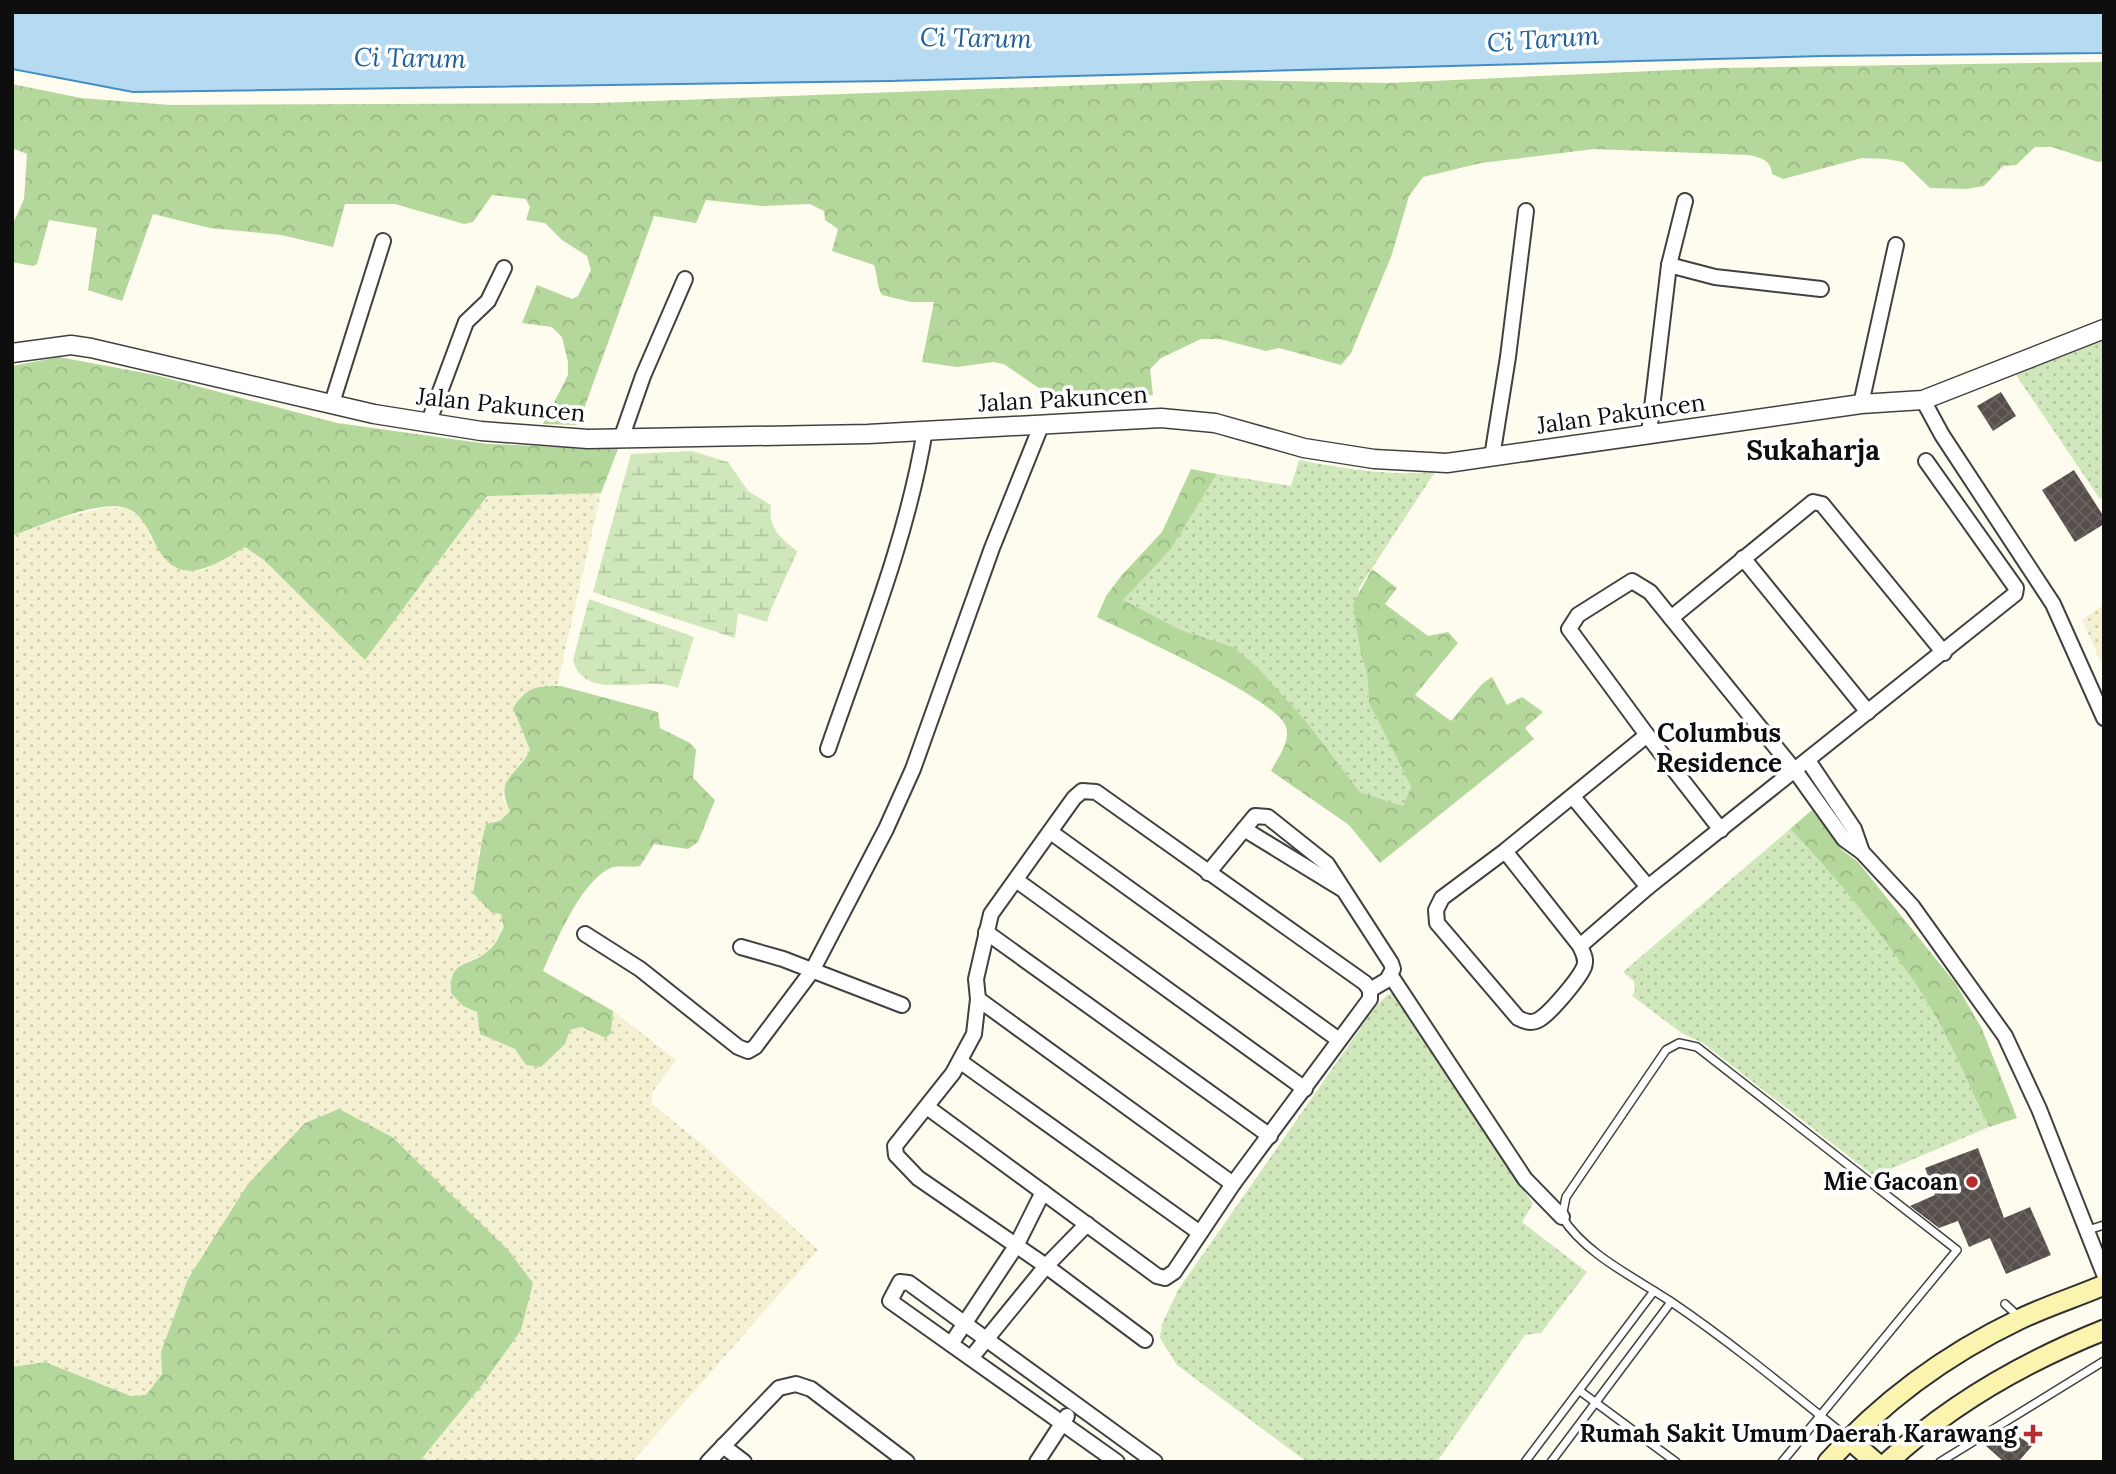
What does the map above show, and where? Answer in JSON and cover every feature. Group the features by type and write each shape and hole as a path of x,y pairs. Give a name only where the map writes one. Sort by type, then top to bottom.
{"main road":[{"path":"1828,1462 1875,1412 1924,1374 2021,1318 2104,1285"},
{"path":"1888,1462 1923,1432 1998,1379 2104,1330"},
{"path":"1849,1439 1875,1462"}],"street":[{"path":"1648,433 1669,265 1685,201"},
{"path":"1492,457 1508,357 1526,211"},
{"path":"332,403 383,241"},
{"path":"1861,404 1896,246"},
{"path":"1669,265 1715,277 1821,289"},
{"path":"428,424 466,322 488,301 504,268"},
{"path":"621,439 643,376 685,279"},
{"name":"Jalan Pakuncen","path":"12,353 71,345 91,348 428,424 515,433 621,439 1041,426 1161,418 1215,423 1304,448 1374,459 1447,463 1861,404 1923,400 2104,329"},
{"path":"1923,400 1942,435 2053,604 2104,718"},
{"path":"585,934 640,969 738,1047 748,1052 755,1047 812,971 886,830 913,769 992,548 1041,426"},
{"path":"828,749 898,548 915,489 925,430"},
{"path":"1580,946 1648,887 2011,600 2016,587 1926,461"},
{"path":"1671,618 1807,504 1822,504 1944,653"},
{"path":"1743,558 1868,712"},
{"path":"1721,830 1569,629 1578,615 1632,581 1650,592 1796,772 1844,839 1862,852 1912,906 2005,1036 2088,1230 2104,1274"},
{"path":"1506,851 1580,946 1585,957 1584,968 1539,1020 1528,1023 1518,1018 1437,923 1436,911 1442,898 1506,851 1647,735"},
{"path":"1809,762 1854,829 1862,852"},
{"path":"927,1107 1157,1276 1165,1278 1174,1272 1233,1184 1370,999 1370,990 1365,983 1096,792 1082,791 1074,799 991,914 976,979 978,999 974,1034 961,1062 895,1146 896,1155 918,1178 1046,1266 1145,1340"},
{"path":"1573,797 1648,887"},
{"path":"1208,873 1255,816 1268,817 1326,864 1391,963 1391,976 1525,1179 1562,1217"},
{"path":"1244,829 1343,890"},
{"path":"1052,833 1339,1040"},
{"path":"1016,880 1305,1089"},
{"path":"986,932 1270,1136"},
{"path":"741,947 902,1005"},
{"path":"1370,990 1391,976"},
{"path":"978,999 1233,1184"},
{"path":"961,1062 1200,1233"},
{"path":"951,1344 1016,1246 1044,1192"},
{"path":"971,1357 1046,1266 1087,1224"},
{"path":"1117,1462 890,1301 900,1282 909,1283 1155,1462"},
{"path":"708,1462 779,1388 796,1384 811,1389 907,1462"},
{"path":"1037,1462 1075,1404"},
{"path":"723,1446 744,1462"}],"lane":[{"path":"1782,1462 1819,1414 1957,1250 1697,1047 1679,1042 1666,1050 1566,1197 1562,1217 1573,1235 1671,1302 1819,1414 1849,1439"},
{"path":"2088,1230 2104,1225"},
{"path":"1525,1462 1654,1292"},
{"path":"1551,1462 1671,1302"},
{"path":"2005,1304 2021,1318"},
{"path":"1940,1462 2104,1361"},
{"path":"1580,1391 1596,1400 1676,1462"}],"shaded area":[{"path":"601,493 557,686 538,687 518,722 530,750 512,773 502,797 510,811 478,852 479,862 473,893 501,913 505,927 487,952 458,967 463,1006 477,1012 480,1034 515,1049 526,1065 565,1044 569,1030 582,1027 611,1033 613,1011 676,1060 652,1093 652,1104 702,1144 818,1250 632,1462 419,1462 482,1385 161,1352 162,1374 146,1395 132,1396 45,1362 12,1367 12,536 57,519 105,508 126,508 143,519 154,544 202,571 245,547 264,560 365,660 487,496"},
{"path":"2104,604 2104,669 2082,620"}],"green space":[{"path":"2104,62 2104,161 2098,162 2052,147 2035,147 2016,165 2003,166 1984,186 1967,189 1930,188 1903,162 1886,159 1862,158 1783,179 1772,174 1765,160 1749,155 1594,149 1481,163 1423,177 1409,196 1391,257 1351,353 1341,365 1279,348 1266,351 1220,339 1201,339 1161,358 1150,369 1153,395 1050,396 1004,364 993,362 957,367 922,362 934,302 911,302 882,295 874,265 832,251 838,229 825,220 824,211 810,204 762,206 706,200 696,223 654,216 578,425 543,424 568,375 568,362 562,337 552,327 522,323 537,285 572,299 578,296 591,270 587,256 562,240 545,223 526,220 530,207 526,199 492,195 473,222 464,224 395,204 345,204 333,247 281,235 210,228 153,214 122,301 88,290 97,228 49,220 37,264 33,266 12,262 12,226 24,199 27,154 12,148 12,84 81,98 170,105 598,103 1225,80 1388,83 1719,68"},
{"path":"2104,337 2104,496 2100,499 2016,375"},
{"path":"59,357 155,375 337,423 488,444 618,449 601,493 487,496 365,660 264,560 245,547 204,568 192,571 181,569 170,563 160,552 138,516 131,510 114,506 85,510 12,536 12,366"},
{"path":"692,451 728,462 748,491 771,505 773,526 797,551 767,622 738,613 735,638 593,592 631,454"},
{"path":"1299,460 1367,471 1435,472 1359,588 1361,655 1367,674 1369,703 1411,787 1403,806 1360,792 1309,725 1233,647 1181,630 1122,600 1171,549 1217,474 1291,486"},
{"path":"1191,469 1217,474 1171,549 1123,600 1181,630 1233,647 1258,668 1309,725 1360,792 1403,806 1411,787 1369,703 1367,674 1361,655 1353,604 1372,569 1397,588 1385,604 1428,636 1448,632 1458,643 1415,695 1451,721 1482,684 1492,677 1507,705 1522,697 1543,712 1525,728 1534,739 1380,863 1349,825 1271,771 1287,738 1286,727 1277,715 1231,684 1097,617 1106,596 1121,576 1162,532"},
{"path":"589,599 694,637 678,688 651,684 603,685 590,681 579,673 573,660"},
{"path":"545,686 561,686 658,712 660,728 690,743 696,750 693,778 715,800 698,842 688,849 654,844 640,866 613,867 602,873 571,912 543,971 613,1011 611,1033 606,1038 582,1027 570,1030 565,1044 541,1067 526,1065 515,1049 480,1034 477,1012 463,1006 451,993 451,982 457,969 491,948 504,927 501,914 491,912 473,893 486,824 500,821 510,811 504,791 506,784 530,750 513,708 528,691"},
{"path":"1812,810 1842,850 1858,862 1956,984 1982,1029 2017,1118 1989,1127 1954,1051 1924,996 1869,920 1790,829"},
{"path":"1790,829 1869,920 1924,996 1954,1051 1989,1127 1874,1176 1703,1043 1683,1034 1632,996 1635,991 1634,981 1623,972"},
{"path":"1393,993 1533,1204 1522,1222 1587,1272 1541,1333 1525,1335 1437,1462 1307,1462 1177,1365 1160,1338 1162,1324 1178,1290 1376,1006"},
{"path":"339,1109 392,1137 508,1250 533,1283 521,1330 482,1385 419,1462 12,1462 12,1367 45,1362 131,1396 146,1395 162,1374 161,1352 188,1279 248,1184 305,1123"}],"water":[{"name":"Ci Tarum","path":"12,12 2104,12 2104,53 1823,56 890,81 133,92 12,69"}],"building":[{"path":"2001,392 2016,416 1993,431 1977,406"},
{"path":"2074,470 2104,517 2104,524 2075,542 2042,490"},
{"path":"1978,1148 2004,1218 2030,1207 2051,1255 2006,1274 1990,1238 1969,1247 1958,1221 1939,1228 1910,1206 1935,1195 1925,1168"},
{"path":"2001,1432 2015,1443 2020,1437 2032,1446 2018,1462 2004,1462 1986,1446"}],"place":[{"name":"Mie Gacoan","path":"1972,1182"},
{"name":"Rumah Sakit Umum Daerah Karawang","path":"2033,1434"}],"district":[{"name":"Sukaharja","path":"1813,450"},
{"name":"Columbus Residence","path":"1719,748"}]}
